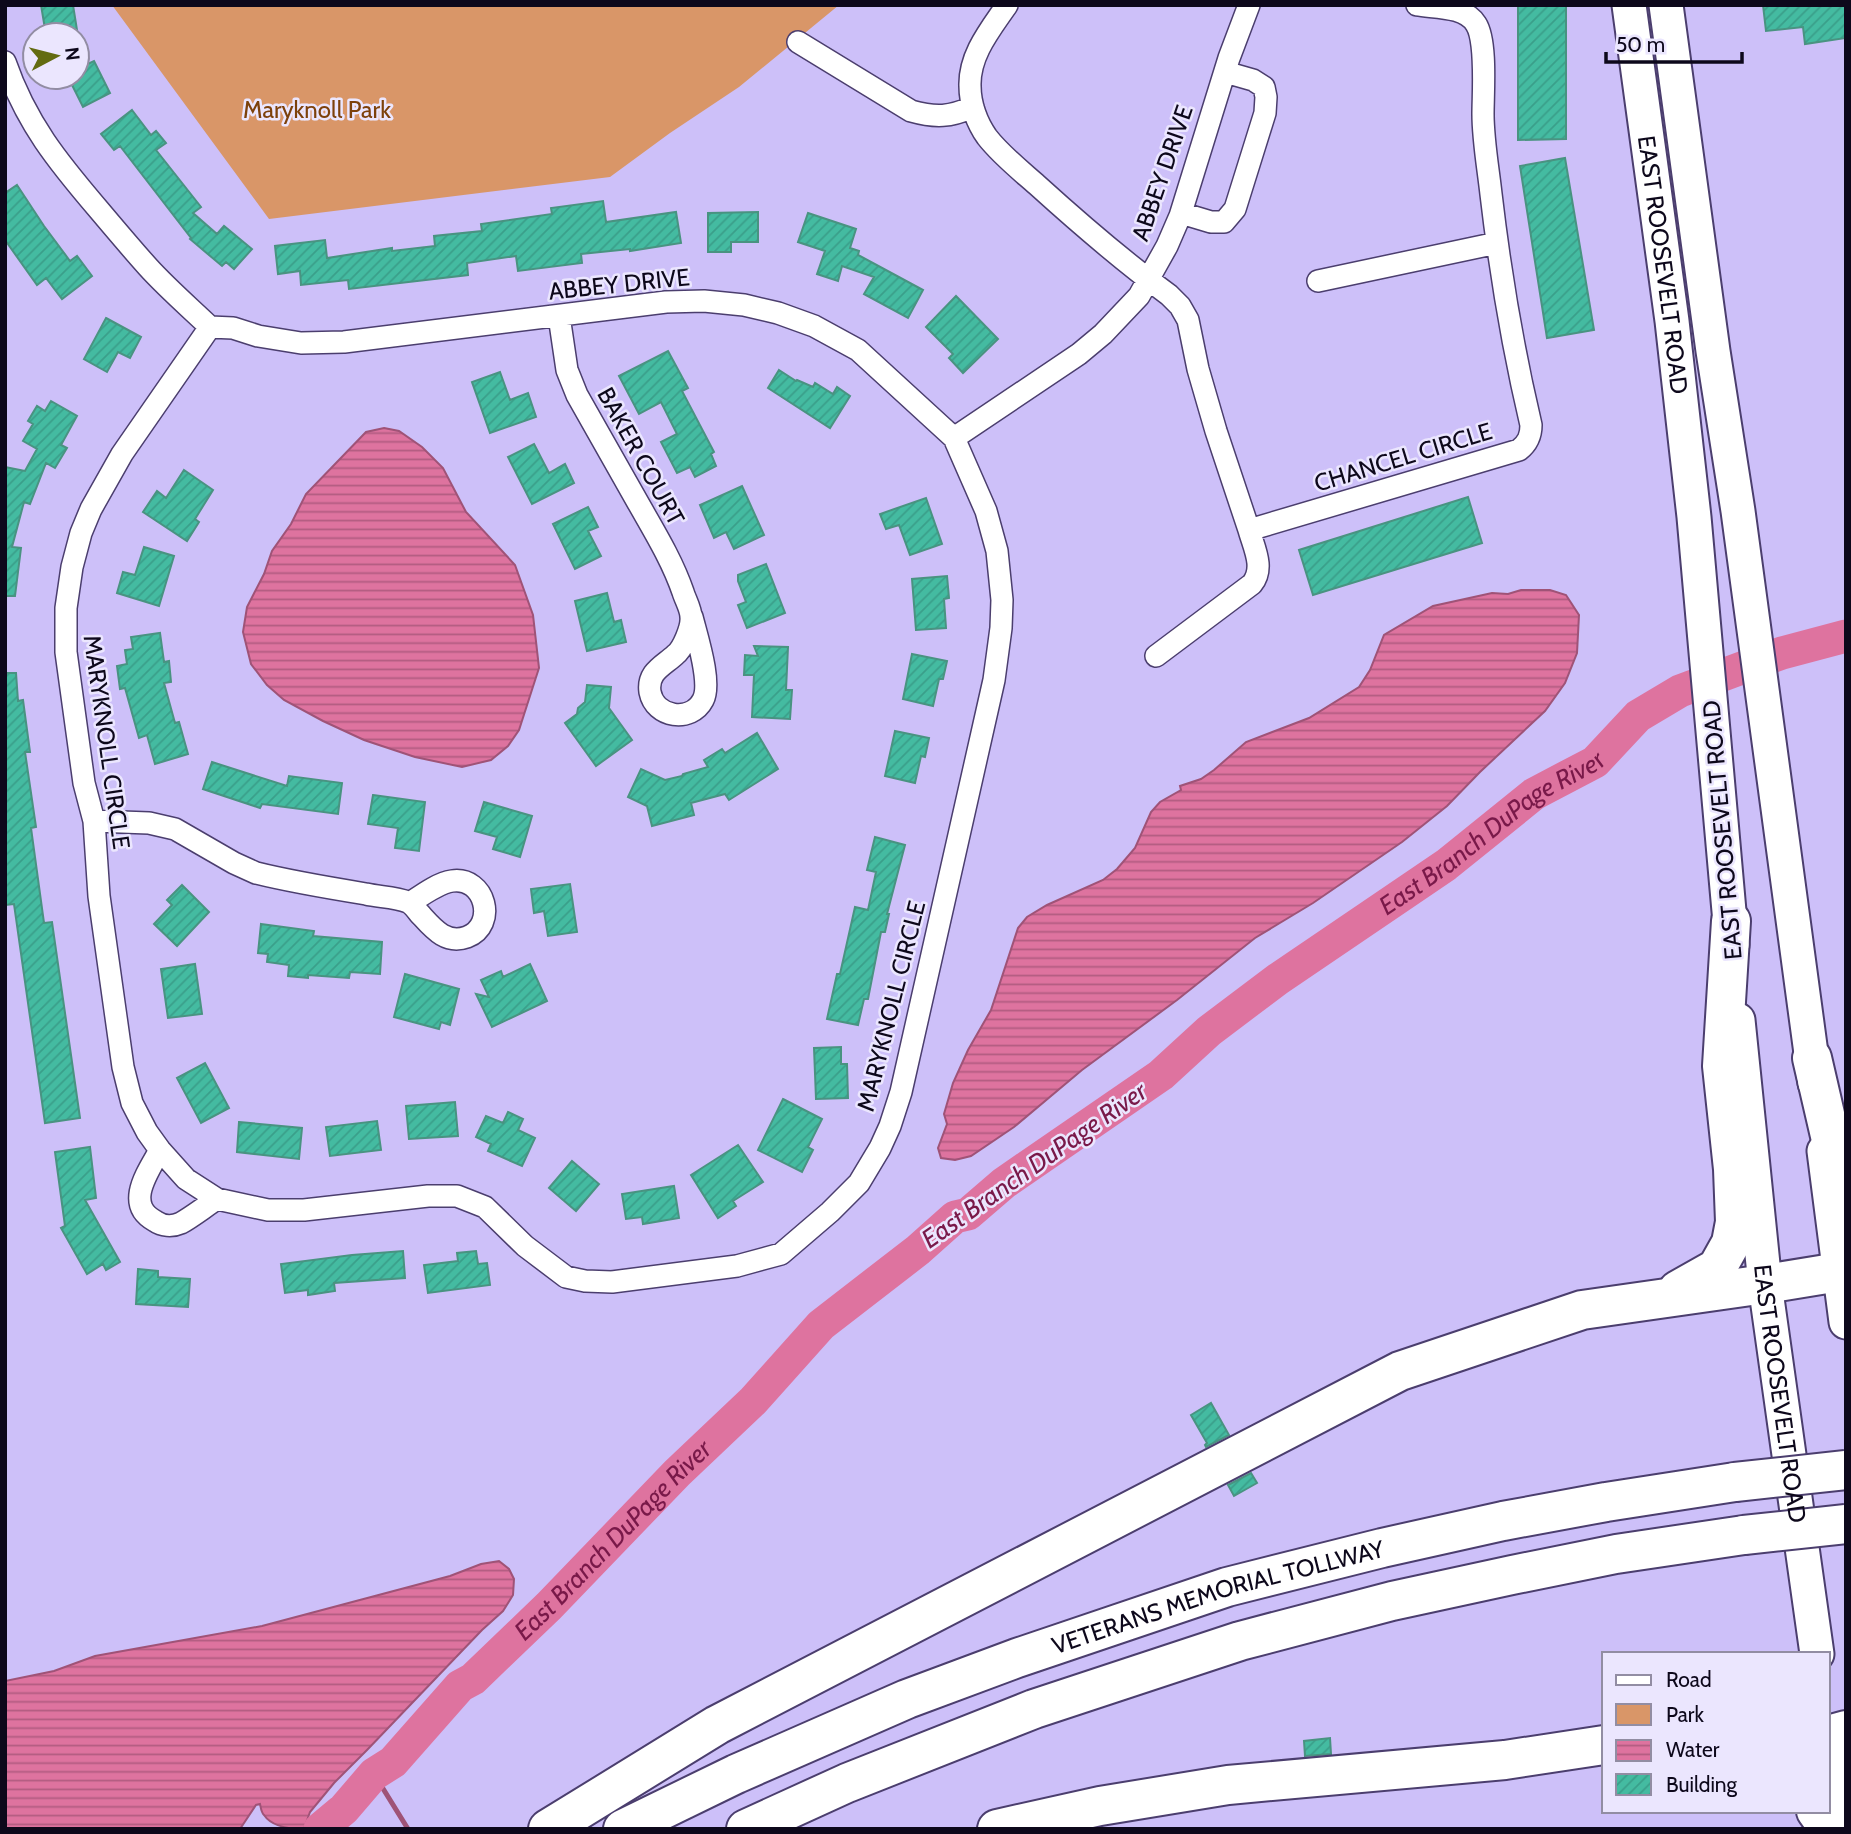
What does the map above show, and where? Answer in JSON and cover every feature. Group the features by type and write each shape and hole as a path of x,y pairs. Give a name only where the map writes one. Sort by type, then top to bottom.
{"highway":[{"path":"1663,1297 1717,1268 1731,1243 1735,1222 1733,1169 1722,1066 1731,921"},
{"path":"1812,1058 1837,1166 1846,1185"},
{"path":"548,1829 717,1726 1400,1371 1582,1310 1842,1272"},
{"name":"VETERANS MEMORIAL TOLLWAY","path":"624,1829 749,1768 907,1699 1017,1658 1227,1587 1503,1521 1735,1482 1846,1470"},
{"name":"VETERANS MEMORIAL TOLLWAY","path":"746,1829 847,1783 1034,1709 1241,1641 1392,1601 1512,1574 1744,1535 1846,1524"},
{"path":"997,1829 1100,1806 1228,1786 1505,1760 1602,1745"},
{"path":"1505,1760 1602,1763"},
{"path":"1817,1813 1829,1829"}],"main road":[{"name":"EAST ROOSEVELT ROAD","path":"1629,5 1672,321 1694,517 1731,921 1739,1043 1765,1284 1817,1652"},
{"path":"1647,5 1658,75 1681,115"},
{"name":"EAST ROOSEVELT ROAD","path":"1666,5 1708,316 1738,511 1842,1272 1846,1322"},
{"path":"1672,321 1708,316"},
{"path":"1830,1748 1844,1829"}],"street":[{"path":"1007,5 983,39 971,68 973,107 984,131 1000,152 1084,228 1170,295 1180,306 1188,320 1212,418 1259,565 1252,584 1156,656"},
{"name":"ABBEY DRIVE","path":"209,327 233,328 280,341 318,344 666,302 704,301 744,305 778,313 814,326 858,350 954,438 1079,354 1103,334 1139,296 1167,246 1181,213 1249,5"},
{"name":"CHANCEL CIRCLE","path":"1249,530 1519,450 1525,446 1531,433 1497,243 1483,122 1482,38 1477,25 1469,16 1457,10 1417,5"},
{"path":"798,43 911,111 929,116 954,115 973,107"},
{"path":"5,62 31,121 66,171 150,269 209,327"},
{"path":"1181,213 1211,222 1224,222 1235,209 1265,113 1264,87 1253,80 1225,72"},
{"path":"1318,281 1497,243"},
{"name":"BAKER COURT","path":"559,316 567,370 577,395 677,574 692,617"},
{"name":"MARYKNOLL CIRCLE","path":"209,327 122,454 100,492 81,533 72,567 66,608 66,652 84,783 94,821 99,896 124,1075 132,1103 160,1150 186,1179 217,1199 255,1208 285,1211 428,1196 457,1196 485,1206 525,1246 566,1277 584,1281 612,1282 737,1266 781,1254 859,1183 890,1126 901,1092 1000,644 1002,600 997,551 986,511 954,438"},
{"path":"94,821 149,823 175,829 256,873 410,903"},
{"path":"160,1150 139,1193 144,1213 151,1220 170,1226 180,1223 217,1199"}],"green space":[{"name":"Maryknoll Park","path":"112,5 839,5 739,87 610,177 269,219"}],"water":[{"path":"384,428 399,431 422,447 443,468 466,512 515,565 533,615 539,668 519,730 508,746 491,760 462,767 415,757 364,740 284,700 267,685 251,664 243,632 247,607 272,551 291,524 306,494 366,432"},
{"path":"1521,590 1550,590 1566,595 1579,615 1577,653 1565,683 1545,711 1447,806 1402,842 1313,903 1255,938 1082,1070 1014,1127 971,1156 955,1160 941,1158 938,1148 947,1124 944,1114 953,1083 991,1010 1018,928 1027,917 1103,880 1117,869 1135,848 1151,812 1160,802 1181,790 1180,786 1201,779 1246,742 1309,718 1359,687 1370,670 1384,635 1433,606 1492,593 1508,594"},
{"path":"499,1561 509,1569 514,1579 513,1595 503,1611 334,1783 310,1812 304,1829 277,1825 267,1819 260,1804 256,1805 240,1829 5,1829 5,1681 54,1671 95,1656 262,1626"}],"building":[{"path":"41,5 73,5 76,21 44,21"},
{"path":"1518,5 1566,5 1566,139 1518,140"},
{"path":"1763,5 1846,5 1846,38 1805,44 1803,27 1766,31"},
{"path":"94,61 110,93 83,107 75,91 91,91 91,62"},
{"path":"132,110 151,135 156,131 166,143 156,150 201,207 193,213 217,234 224,226 252,249 234,269 226,262 222,266 190,239 120,146 114,150 101,134"},
{"path":"1565,158 1594,330 1547,338 1520,166"},
{"path":"17,185 70,261 77,256 92,276 62,299 46,278 37,285 5,240 5,193"},
{"path":"603,201 606,222 676,212 681,243 630,251 581,254 582,263 518,271 516,256 467,263 468,275 349,289 348,280 301,285 300,271 278,274 275,246 325,240 327,258 392,248 392,251 435,246 434,236 482,231 481,224 552,214 551,208"},
{"path":"758,212 758,242 731,242 731,252 708,252 708,213"},
{"path":"808,213 856,229 850,248 923,290 908,318 864,294 874,277 842,266 838,281 817,274 825,251 798,242"},
{"path":"956,296 998,339 963,373 949,358 953,354 926,327"},
{"path":"106,318 141,337 130,358 118,352 107,372 84,359"},
{"path":"668,351 688,388 682,391 714,452 711,454 716,466 695,477 690,467 677,473 661,442 677,434 661,402 639,414 619,376"},
{"path":"779,370 796,381 813,387 815,383 833,394 837,387 850,396 830,428 768,388"},
{"path":"500,372 510,400 528,393 536,417 490,433 472,382"},
{"path":"51,401 77,416 61,445 67,448 55,468 46,463 30,504 24,502 12,547 21,548 15,596 5,596 5,467 25,471 37,449 23,441 33,424 28,421 37,406 45,411"},
{"path":"534,444 549,473 565,464 574,483 532,504 508,457"},
{"path":"184,470 213,490 195,519 199,522 187,541 143,512 157,491 166,498"},
{"path":"742,486 764,535 734,549 726,532 714,538 700,505"},
{"path":"1468,497 1482,543 1313,595 1299,550"},
{"path":"926,498 942,544 910,555 899,525 886,529 880,514"},
{"path":"588,507 598,527 588,531 601,556 575,569 553,524"},
{"path":"144,547 174,556 159,606 117,593 123,572 135,575"},
{"path":"766,564 785,613 747,628 738,605 746,602 738,575"},
{"path":"947,576 949,598 944,599 946,628 916,630 912,579"},
{"path":"607,593 614,622 621,620 626,642 587,651 575,601"},
{"path":"160,633 164,662 169,661 171,682 164,683 175,723 179,722 188,754 155,764 147,735 139,738 125,688 120,689 117,666 127,664 125,650 133,649 131,637"},
{"path":"754,646 788,647 786,690 792,690 790,719 752,717 754,675 744,675 745,655 758,656"},
{"path":"912,654 947,661 943,679 939,679 933,706 903,699"},
{"path":"5,673 16,673 18,701 23,700 30,752 25,752 36,827 31,828 44,923 52,922 80,1118 45,1123 14,904 6,905 5,897"},
{"path":"587,685 611,687 609,708 632,740 596,766 565,723 577,714 578,708 585,702"},
{"path":"895,731 929,738 925,757 921,756 915,783 885,776"},
{"path":"757,733 778,769 729,800 725,794 691,803 694,815 652,826 647,806 628,797 641,769 665,780 682,776 708,767 704,760 722,749 725,753"},
{"path":"212,762 287,786 289,776 342,783 338,814 262,804 260,808 203,789"},
{"path":"373,795 425,802 419,851 395,848 398,828 368,824"},
{"path":"484,802 532,816 520,857 493,849 497,837 475,831"},
{"path":"875,837 905,845 885,932 881,932 868,999 864,999 858,1025 827,1019 855,907 868,910 876,872 867,870"},
{"path":"570,884 577,932 548,936 544,911 534,913 531,889"},
{"path":"182,885 209,912 177,946 154,924 172,905 167,900"},
{"path":"261,924 314,931 313,936 382,942 380,974 350,972 349,978 288,976 289,965 267,962 268,954 258,953"},
{"path":"195,964 202,1014 168,1018 161,969"},
{"path":"530,964 547,1001 492,1027 476,994 489,997 481,980 501,971 503,977"},
{"path":"405,974 459,989 450,1025 441,1022 439,1029 394,1017"},
{"path":"841,1047 841,1064 847,1064 848,1098 816,1099 814,1048"},
{"path":"205,1063 229,1108 201,1123 177,1078"},
{"path":"783,1099 822,1119 808,1147 813,1150 802,1172 758,1150"},
{"path":"455,1102 458,1136 409,1139 406,1106"},
{"path":"508,1112 523,1119 518,1130 535,1138 522,1166 488,1151 491,1144 476,1137 486,1116 503,1123"},
{"path":"377,1121 381,1150 330,1156 326,1127"},
{"path":"239,1122 302,1128 299,1159 237,1152"},
{"path":"738,1145 763,1182 733,1201 736,1206 718,1218 691,1175"},
{"path":"90,1147 96,1198 85,1200 120,1262 106,1270 103,1264 87,1274 61,1228 65,1226 55,1152"},
{"path":"572,1161 599,1184 576,1211 549,1188"},
{"path":"674,1186 679,1218 643,1224 642,1217 626,1219 622,1194"},
{"path":"403,1251 405,1278 334,1283 335,1291 308,1295 308,1290 285,1293 281,1264"},
{"path":"476,1251 478,1264 487,1263 490,1285 428,1293 424,1265 458,1261 457,1253"},
{"path":"138,1269 158,1271 158,1277 190,1279 188,1307 136,1304"},
{"path":"1211,1403 1229,1435 1206,1447 1207,1443 1191,1415"},
{"path":"1251,1473 1257,1483 1234,1496 1228,1485"},
{"path":"1330,1738 1331,1754 1305,1756 1304,1741"}],"waterway":[{"name":"East Branch DuPage River","path":"320,1829 344,1809 374,1774 393,1762 460,1686 473,1679 549,1606 677,1473 753,1401 821,1325 918,1250 955,1217 968,1214 1004,1183 1161,1075 1209,1031 1278,979 1446,865 1534,794 1595,762 1638,716 1680,691 1782,653 1846,636"},
{"path":"374,1774 408,1829"}]}
